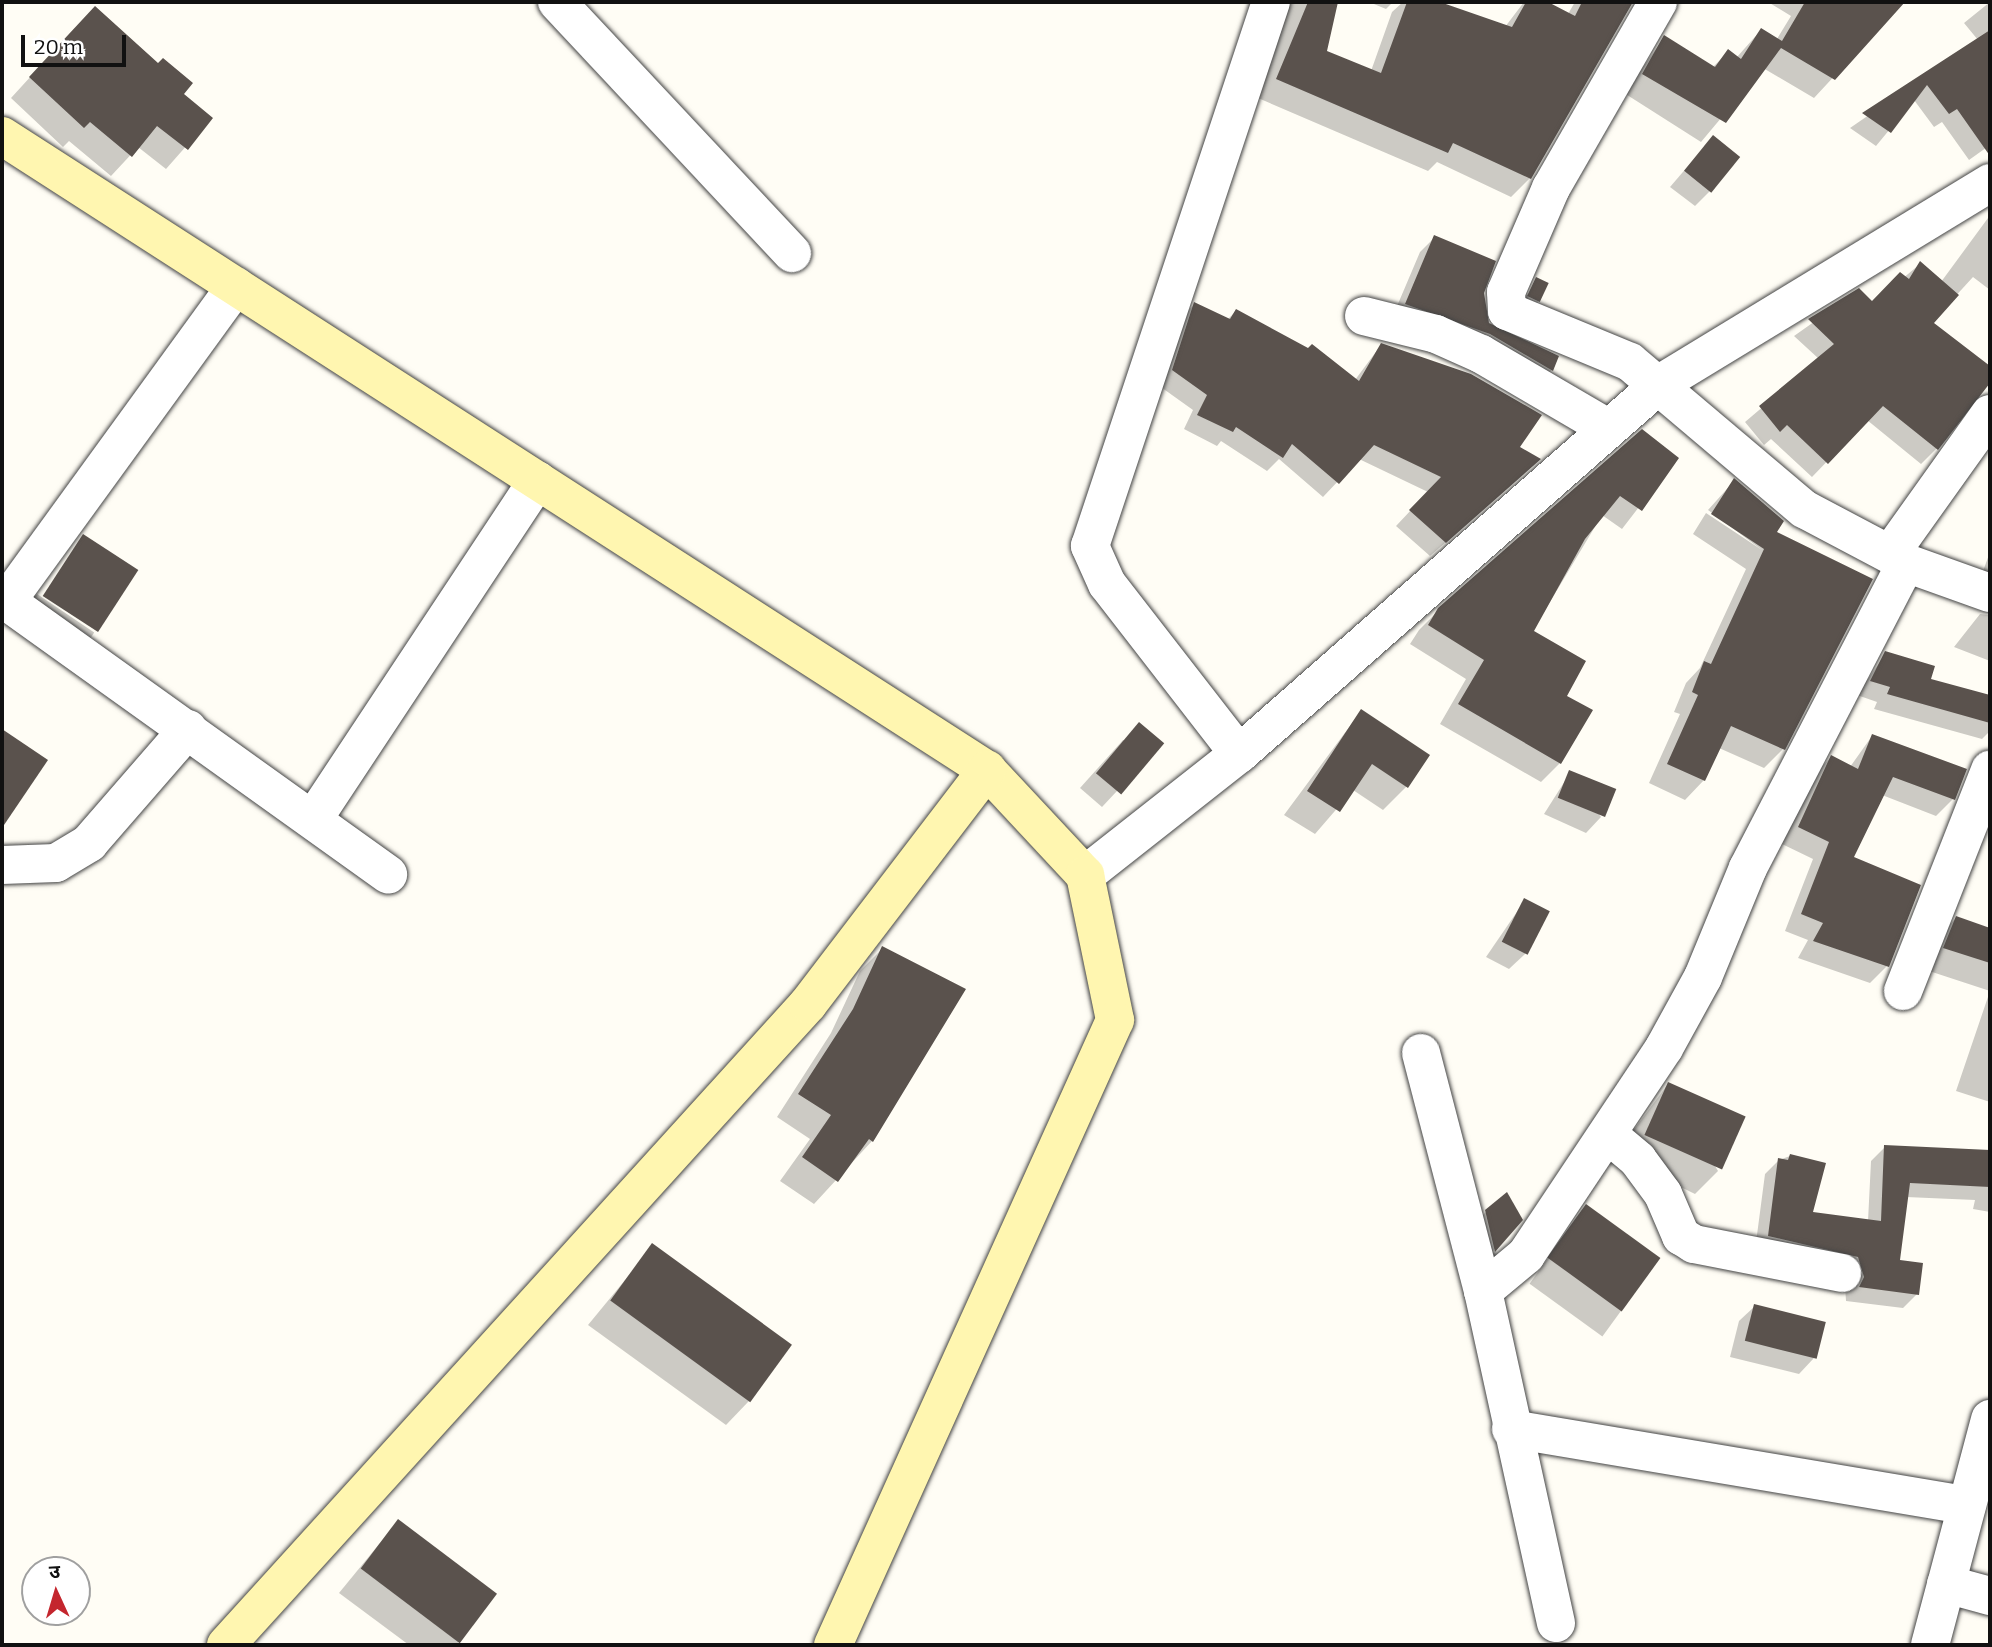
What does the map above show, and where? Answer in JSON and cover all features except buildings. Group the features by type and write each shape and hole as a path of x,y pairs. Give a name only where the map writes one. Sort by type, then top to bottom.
{"street":[{"path":"557,2 792,253"},
{"path":"1240,754 1107,584 1090,546 1271,2"},
{"path":"1658,2 1583,126 1503,302 1518,316 1617,356 1661,383 1804,509 1898,559 1990,593"},
{"path":"2,136 986,770 1086,875 1115,1020 833,1645"},
{"path":"1086,875 1240,754 1409,601 1528,507 1606,427 1661,383 1990,183"},
{"path":"236,286 5,599 314,818 388,874"},
{"path":"1364,316 1436,334 1481,354 1606,427"},
{"path":"1483,1291 1526,1255 1611,1137 1703,977 1748,868 1898,559 1990,414"},
{"path":"314,818 538,480"},
{"path":"2,865 56,863 89,843 188,729"},
{"path":"226,1645 808,1004 986,770"},
{"path":"1903,991 1990,770"},
{"path":"1421,1053 1483,1291 1511,1429 1556,1623"},
{"path":"1611,1137 1638,1160 1663,1194 1681,1236 1695,1244 1842,1273"},
{"path":"1930,1645 1989,1427"},
{"path":"1511,1429 1967,1505"},
{"path":"1946,1584 1990,1596"}]}
